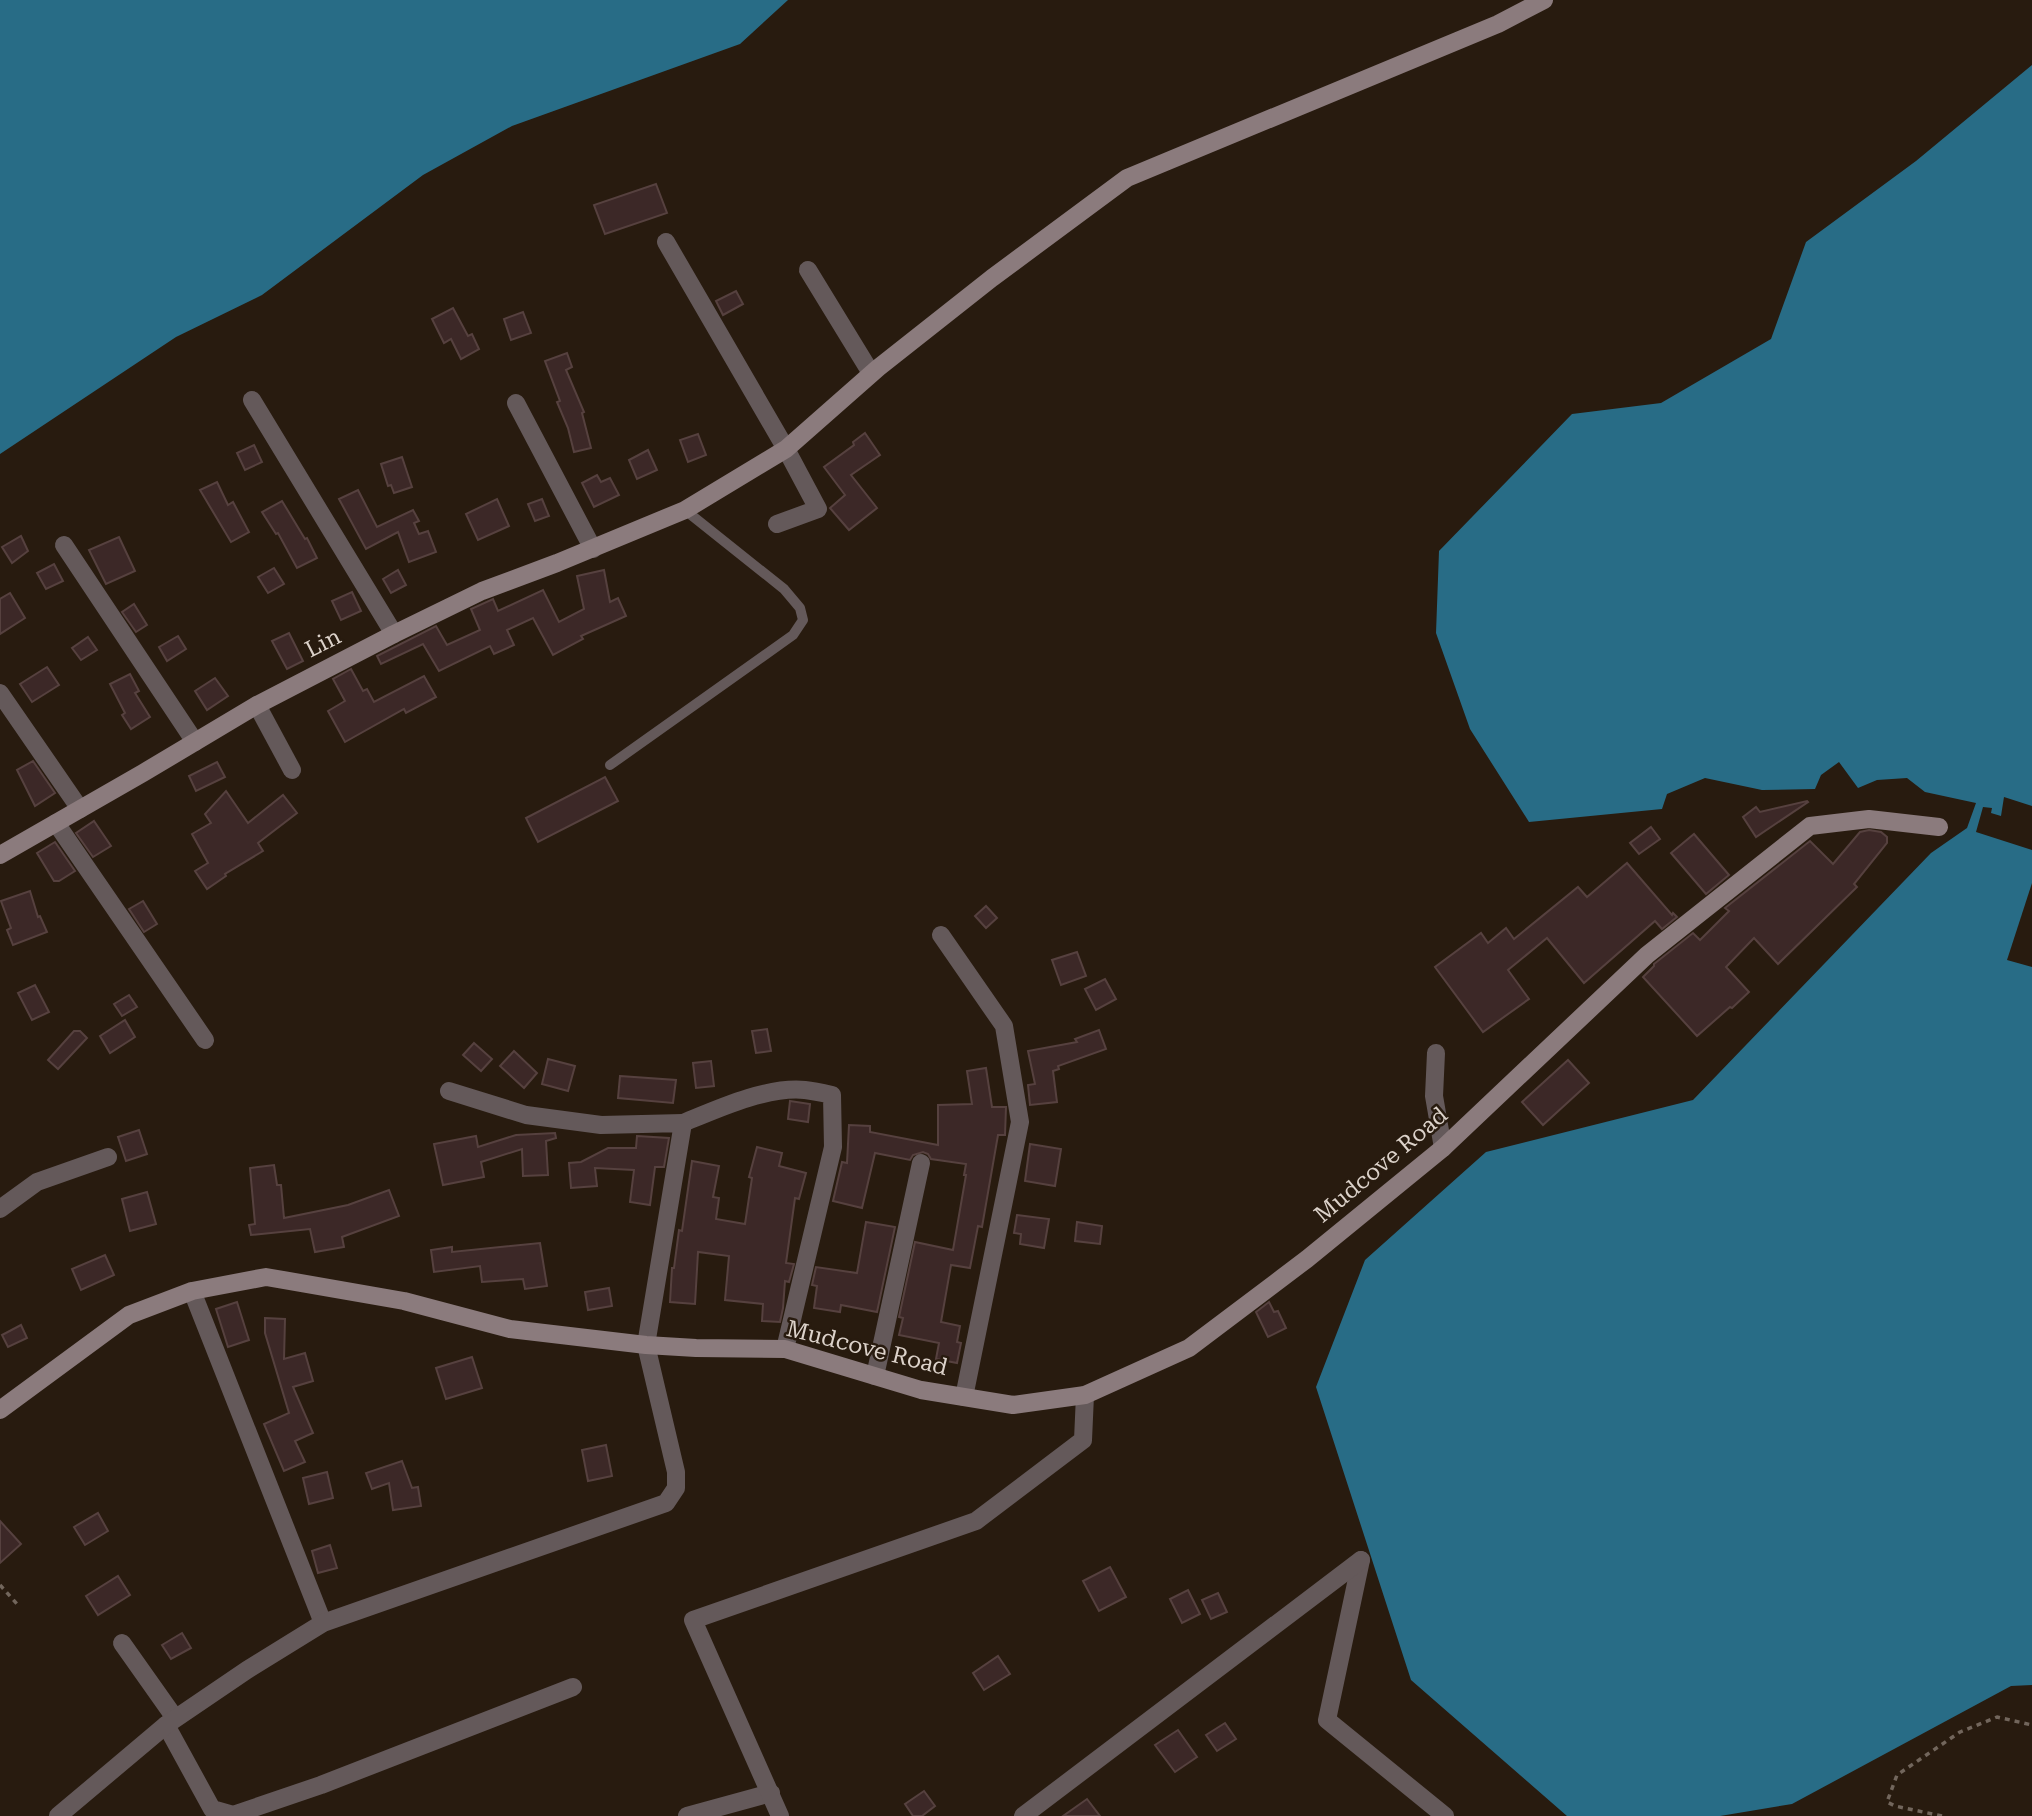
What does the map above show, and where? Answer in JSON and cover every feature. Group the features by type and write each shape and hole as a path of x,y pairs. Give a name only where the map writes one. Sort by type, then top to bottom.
{"street":[{"name":"Lin","path":"0,855 257,705 394,634 482,591 593,549 685,510 786,449 871,373 1126,178 1498,24 1544,0"},
{"path":"666,242 818,509 777,524"},
{"path":"808,270 871,373"},
{"path":"252,400 394,634"},
{"path":"516,403 593,549"},
{"path":"64,545 195,742"},
{"path":"0,693 80,809"},
{"path":"257,705 292,770"},
{"name":"Mudcove Road","path":"0,1410 130,1315 192,1291 266,1277 404,1301 510,1329 646,1345 785,1349 921,1390 1013,1405 1085,1395 1189,1348 1307,1259 1443,1148 1647,955 1810,826 1869,819 1939,827"},
{"path":"56,823 205,1040"},
{"path":"941,934 1004,1026 1020,1122 964,1397"},
{"path":"1436,1053 1434,1096 1443,1148"},
{"path":"449,1091 526,1115 601,1125 683,1123 763,1094 802,1089 832,1095 833,1147 785,1349"},
{"path":"58,1816 171,1722 323,1623 666,1503 676,1488 676,1472 646,1345 683,1123"},
{"path":"1,1205 37,1182 107,1157"},
{"path":"875,1377 921,1163"},
{"path":"192,1291 323,1623"},
{"path":"780,1816 693,1620 976,1521 1083,1440 1085,1395"},
{"path":"1023,1816 1361,1560 1327,1720 1445,1816"},
{"path":"122,1643 171,1722 212,1809 233,1815 321,1785 573,1687"},
{"path":"687,1816 771,1793"}],"lane":[{"path":"610,765 793,635 803,620 800,608 784,589 685,510"}],"path":[{"path":"0,1584 17,1604"},
{"path":"1942,1816 1887,1802 1897,1775 1960,1732 1997,1717 2032,1725"}],"water":[{"path":"0,0 788,0 740,44 512,126 423,175 262,295 176,337 0,454"},
{"path":"2032,65 2032,1685 2011,1686 1792,1804 1720,1816 1567,1816 1411,1680 1316,1387 1365,1260 1486,1152 1693,1100 1931,853 1967,828 1976,803 1925,792 1907,778 1877,780 1858,788 1839,762 1821,775 1815,789 1762,790 1705,778 1667,794 1662,809 1529,822 1470,729 1436,633 1439,551 1572,414 1661,403 1771,339 1806,242 1916,161"}],"pier":[{"path":"2004,797 2032,806 2032,850 1976,832 1983,807 1992,808 1991,813 2001,816"},
{"path":"2032,883 2032,967 2007,960"}],"building":[{"path":"656,184 667,213 605,234 594,205"},
{"path":"736,291 743,304 723,315 716,301"},
{"path":"453,308 468,336 472,334 479,349 461,359 451,339 444,343 432,319"},
{"path":"523,312 531,333 511,340 504,319"},
{"path":"567,353 572,367 566,370 584,412 582,413 591,448 574,452 557,402 560,401 545,361"},
{"path":"865,433 880,455 851,475 877,508 849,530 830,508 845,495 824,467 854,445 853,442"},
{"path":"698,434 706,455 688,462 680,440"},
{"path":"254,445 262,462 245,470 237,453"},
{"path":"648,450 657,470 637,479 629,460"},
{"path":"402,457 412,487 394,493 391,485 388,486 381,464"},
{"path":"597,475 601,482 610,478 619,495 594,507 582,483"},
{"path":"217,482 228,505 233,502 249,532 231,542 200,490"},
{"path":"358,490 377,527 413,510 419,521 414,523 419,534 428,531 436,552 409,562 398,532 366,549 339,499"},
{"path":"497,499 509,526 478,540 466,514"},
{"path":"542,499 549,516 535,521 528,504"},
{"path":"282,501 317,558 297,568 278,533 276,534 262,512"},
{"path":"21,536 28,551 12,563 2,547"},
{"path":"119,537 135,571 106,584 89,550"},
{"path":"54,564 63,581 46,589 37,573"},
{"path":"274,568 284,584 268,593 258,577"},
{"path":"398,570 406,585 391,593 383,579"},
{"path":"604,570 610,602 618,598 626,616 581,636 583,639 553,655 533,618 507,630 514,645 494,654 490,646 439,671 423,644 381,664 377,656 436,626 447,645 480,630 471,609 493,599 498,611 543,590 559,622 584,609 577,576"},
{"path":"352,592 361,611 341,620 332,601"},
{"path":"10,593 25,618 0,634 0,599"},
{"path":"134,604 147,625 136,632 122,612"},
{"path":"289,633 303,661 287,669 272,641"},
{"path":"178,636 186,649 167,661 159,647"},
{"path":"88,637 97,650 81,660 72,648"},
{"path":"47,667 59,685 32,702 20,684"},
{"path":"351,669 363,691 367,689 374,702 424,676 436,697 406,713 404,709 345,742 328,711 345,701 333,679"},
{"path":"130,674 139,691 135,693 150,717 131,729 122,715 125,713 110,684"},
{"path":"215,678 228,696 207,710 195,691"},
{"path":"33,761 55,793 35,806 17,770"},
{"path":"217,762 225,777 196,791 189,776"},
{"path":"605,777 618,801 538,842 526,818"},
{"path":"226,791 248,823 283,795 297,813 258,843 263,851 225,874 226,876 207,889 195,871 208,863 192,834 211,823 205,814"},
{"path":"1807,801 1756,837 1743,817 1756,807 1760,812"},
{"path":"94,821 111,846 93,857 76,833"},
{"path":"1651,827 1660,839 1639,854 1630,843"},
{"path":"1860,832 1881,832 1887,837 1887,843 1854,884 1857,887 1778,964 1754,938 1726,967 1749,992 1697,1036 1643,977 1654,964 1693,933 1700,940 1729,911 1725,908 1810,841 1833,864"},
{"path":"1694,834 1729,875 1706,894 1671,853"},
{"path":"55,842 75,871 59,881 54,881 37,853"},
{"path":"1627,863 1672,915 1673,913 1677,917 1662,929 1655,921 1584,983 1547,938 1508,970 1529,999 1483,1032 1435,967 1481,933 1488,943 1506,928 1514,939 1578,887 1587,897"},
{"path":"30,891 38,917 40,916 47,932 13,945 7,930 11,928 1,901"},
{"path":"143,901 157,924 144,932 129,909"},
{"path":"986,906 997,918 986,928 975,916"},
{"path":"1077,952 1086,976 1061,985 1052,960"},
{"path":"1105,979 1116,999 1096,1010 1085,989"},
{"path":"35,985 49,1012 32,1020 18,993"},
{"path":"129,995 137,1007 122,1016 114,1004"},
{"path":"125,1020 135,1037 110,1053 100,1036"},
{"path":"767,1029 771,1051 756,1053 752,1031"},
{"path":"1099,1030 1106,1049 1058,1066 1059,1069 1053,1071 1057,1102 1030,1105 1028,1085 1035,1084 1028,1051 1077,1042 1075,1039"},
{"path":"74,1031 80,1031 87,1038 58,1069 48,1060"},
{"path":"474,1043 492,1059 481,1071 463,1055"},
{"path":"514,1051 537,1073 524,1088 500,1066"},
{"path":"548,1059 575,1066 568,1091 542,1084"},
{"path":"1568,1060 1589,1083 1543,1125 1522,1102"},
{"path":"711,1061 714,1086 696,1088 693,1063"},
{"path":"986,1068 992,1107 1006,1107 1005,1135 998,1135 982,1227 978,1226 970,1268 951,1265 941,1322 960,1326 957,1342 961,1343 957,1363 936,1359 939,1343 899,1335 903,1318 899,1317 915,1242 953,1250 966,1164 931,1159 923,1152 913,1155 910,1160 875,1153 862,1208 833,1201 842,1162 847,1163 849,1125 870,1126 870,1132 938,1145 938,1105 972,1104 967,1071"},
{"path":"620,1076 676,1080 673,1103 618,1098"},
{"path":"790,1101 810,1104 808,1122 788,1119"},
{"path":"139,1130 147,1154 126,1161 118,1137"},
{"path":"555,1133 556,1138 546,1141 548,1175 523,1176 522,1149 481,1162 484,1177 443,1185 434,1144 476,1136 478,1147 516,1135"},
{"path":"637,1136 669,1138 664,1167 655,1167 650,1205 630,1202 634,1170 595,1168 597,1186 571,1188 569,1163 581,1162 608,1148 636,1148"},
{"path":"1030,1144 1061,1149 1055,1186 1025,1181"},
{"path":"757,1147 782,1153 779,1166 806,1173 799,1199 795,1198 786,1263 794,1264 789,1282 785,1281 780,1322 762,1321 763,1304 725,1300 729,1256 698,1252 695,1304 670,1302 672,1268 679,1230 682,1231 692,1161 719,1166 713,1197 719,1198 716,1219 745,1224 752,1178 749,1177"},
{"path":"274,1165 277,1185 281,1185 284,1218 348,1205 389,1190 399,1216 342,1237 344,1247 315,1252 310,1229 251,1235 249,1225 255,1224 250,1168"},
{"path":"147,1192 156,1224 130,1231 122,1199"},
{"path":"1017,1215 1049,1219 1044,1248 1020,1244 1021,1234 1014,1233"},
{"path":"866,1222 895,1227 877,1312 841,1305 840,1312 814,1308 817,1286 812,1285 816,1267 857,1273"},
{"path":"1077,1222 1102,1226 1100,1244 1075,1241"},
{"path":"540,1243 547,1286 525,1289 523,1279 482,1282 480,1266 434,1272 431,1250 452,1247 452,1252"},
{"path":"105,1255 114,1275 81,1290 72,1269"},
{"path":"609,1288 612,1306 588,1310 585,1292"},
{"path":"237,1302 249,1340 228,1347 216,1309"},
{"path":"1269,1302 1274,1312 1278,1311 1286,1328 1268,1337 1256,1312"},
{"path":"265,1318 285,1319 284,1359 305,1353 313,1381 293,1387 313,1433 295,1441 305,1462 284,1471 264,1424 289,1413 265,1333"},
{"path":"21,1325 27,1338 8,1347 2,1335"},
{"path":"472,1357 482,1388 446,1399 436,1368"},
{"path":"606,1445 612,1476 588,1481 582,1450"},
{"path":"402,1461 412,1488 418,1487 421,1506 393,1510 389,1483 372,1489 366,1473"},
{"path":"327,1472 333,1498 309,1504 303,1478"},
{"path":"98,1513 108,1531 85,1545 74,1527"},
{"path":"0,1521 21,1544 0,1563"},
{"path":"330,1545 337,1568 318,1573 312,1551"},
{"path":"1110,1567 1126,1597 1099,1611 1083,1581"},
{"path":"118,1576 130,1595 98,1615 86,1596"},
{"path":"1188,1590 1200,1614 1182,1623 1170,1599"},
{"path":"1218,1593 1227,1612 1211,1619 1202,1600"},
{"path":"182,1633 191,1648 171,1659 162,1645"},
{"path":"998,1656 1010,1674 984,1690 973,1673"},
{"path":"1225,1723 1236,1739 1217,1751 1206,1735"},
{"path":"1178,1730 1197,1757 1175,1772 1155,1745"},
{"path":"924,1791 935,1806 922,1816 913,1816 905,1804"},
{"path":"1087,1799 1100,1816 1063,1816"}]}
